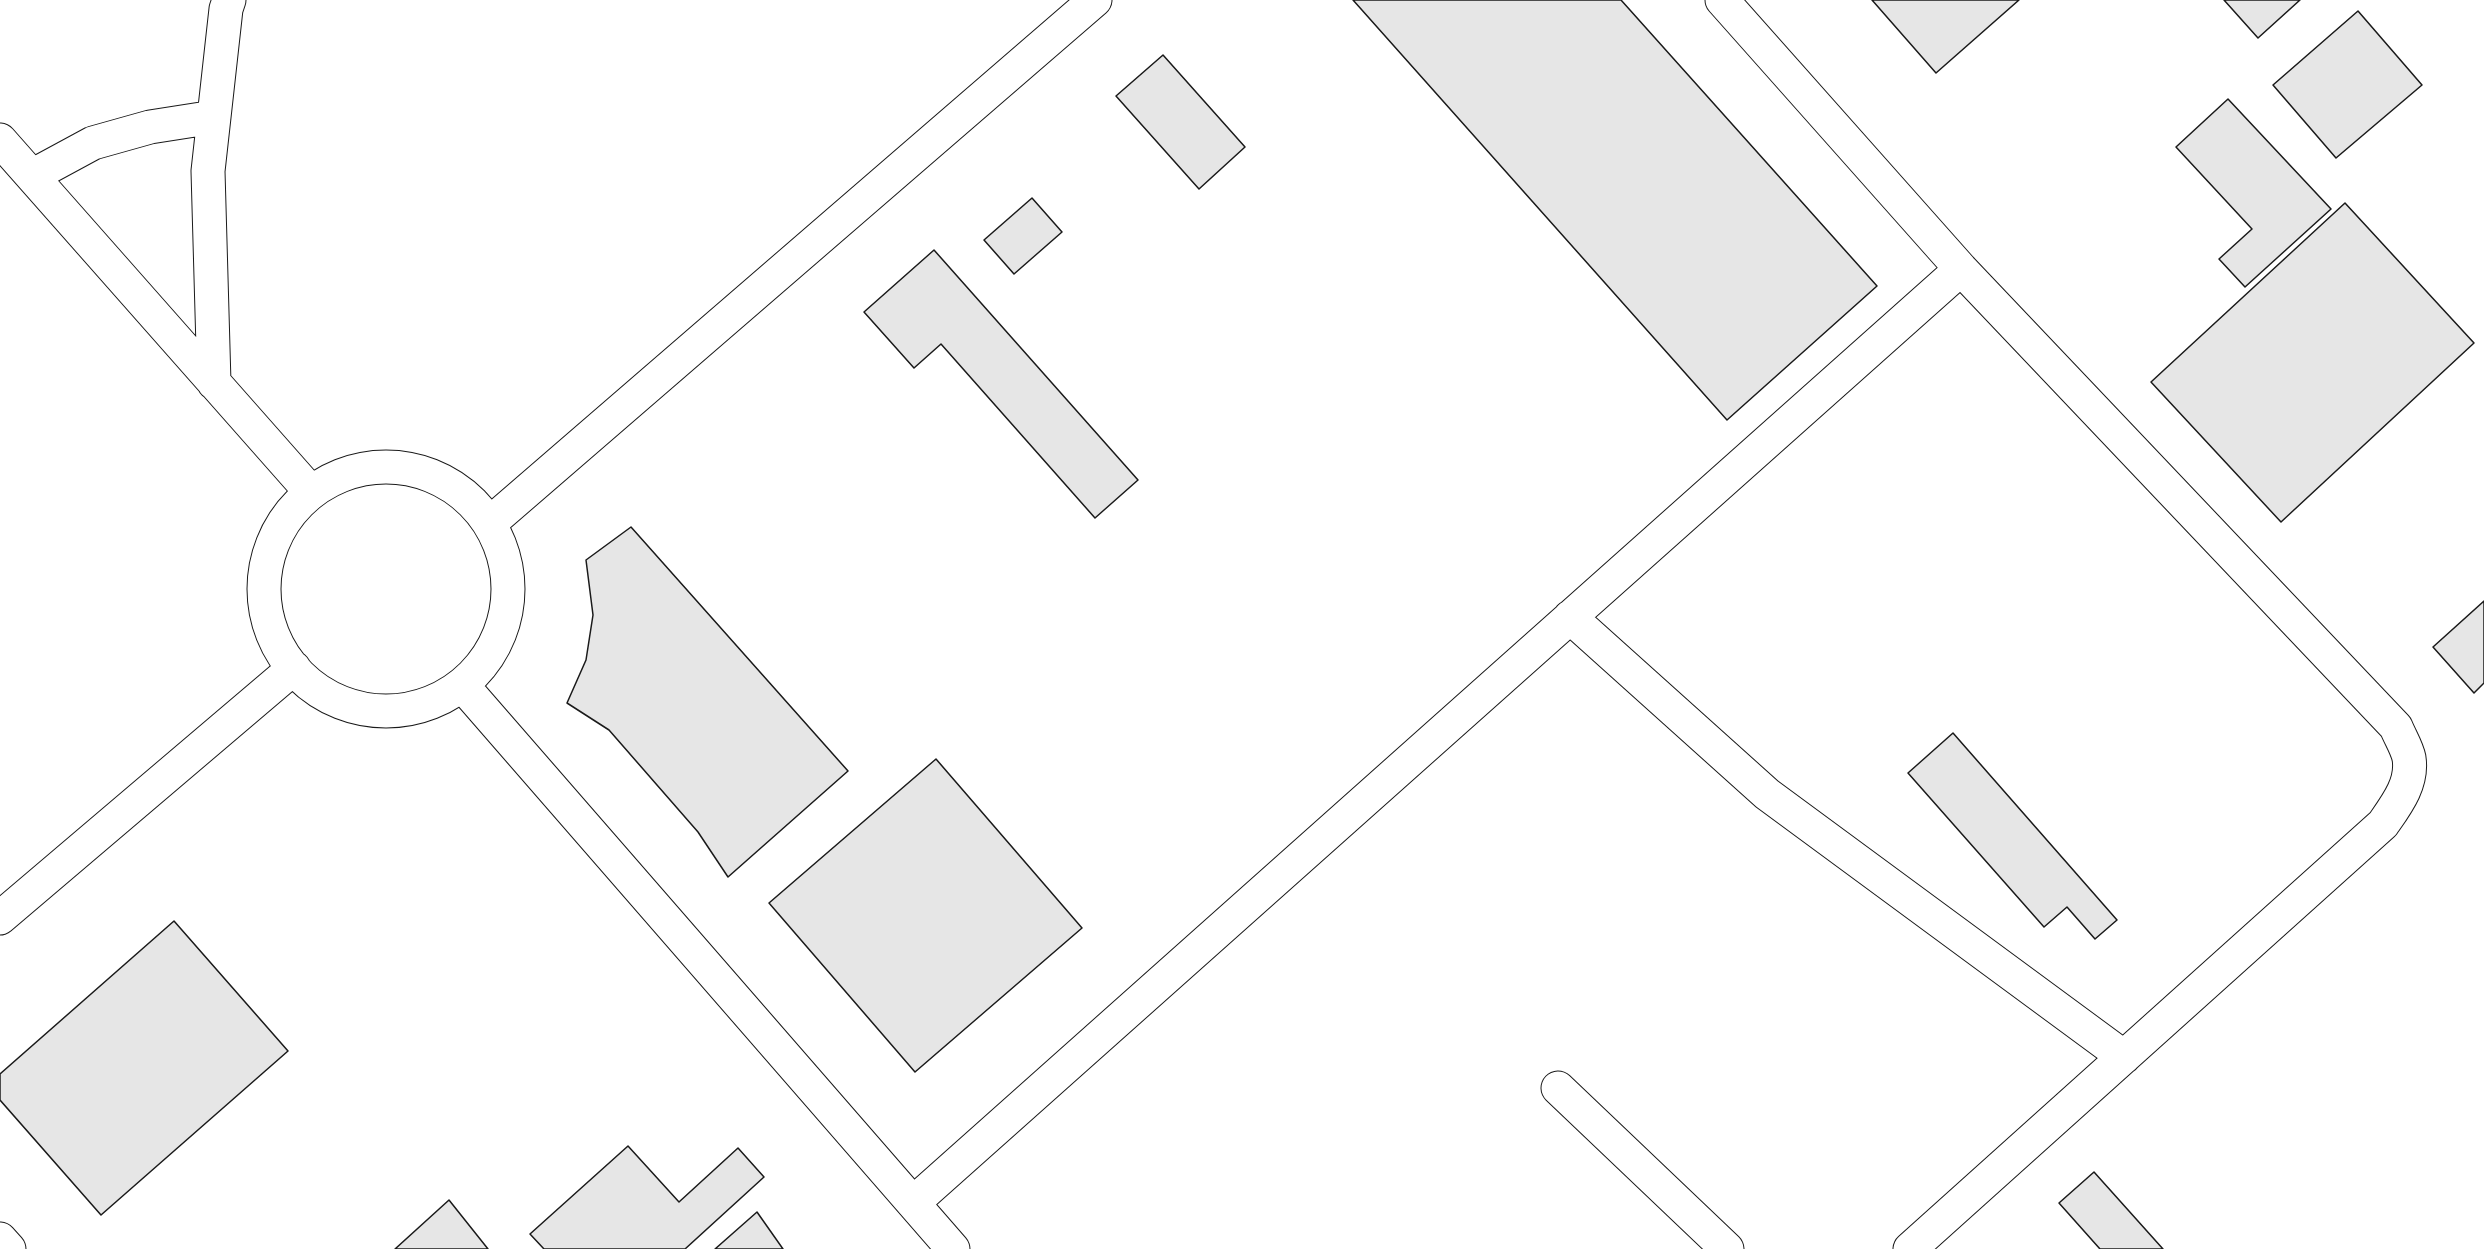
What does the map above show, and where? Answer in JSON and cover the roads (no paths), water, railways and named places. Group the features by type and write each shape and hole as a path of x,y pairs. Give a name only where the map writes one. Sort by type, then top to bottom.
{"street":[{"path":"214,383 208,171 226,9 229,0"},
{"path":"490,522 1095,0"},
{"path":"1722,0 1961,268 2396,727 2409,758 2408,779 2399,801 2383,824 1911,1249"},
{"path":"32,176 93,143 150,127 214,117"},
{"path":"0,140 310,491"},
{"path":"913,1203 1961,268"},
{"path":"408,467 450,484 490,522 506,560 509,604 492,654 463,686 415,709 365,711 321,694 284,657 266,618 264,566 280,524 310,491 356,468 408,467"},
{"path":"1570,617 1767,794 2124,1057"},
{"path":"0,918 294,668"},
{"path":"463,686 953,1249"},
{"path":"1558,1088 1727,1249"},
{"path":"0,1239 9,1249"}]}
